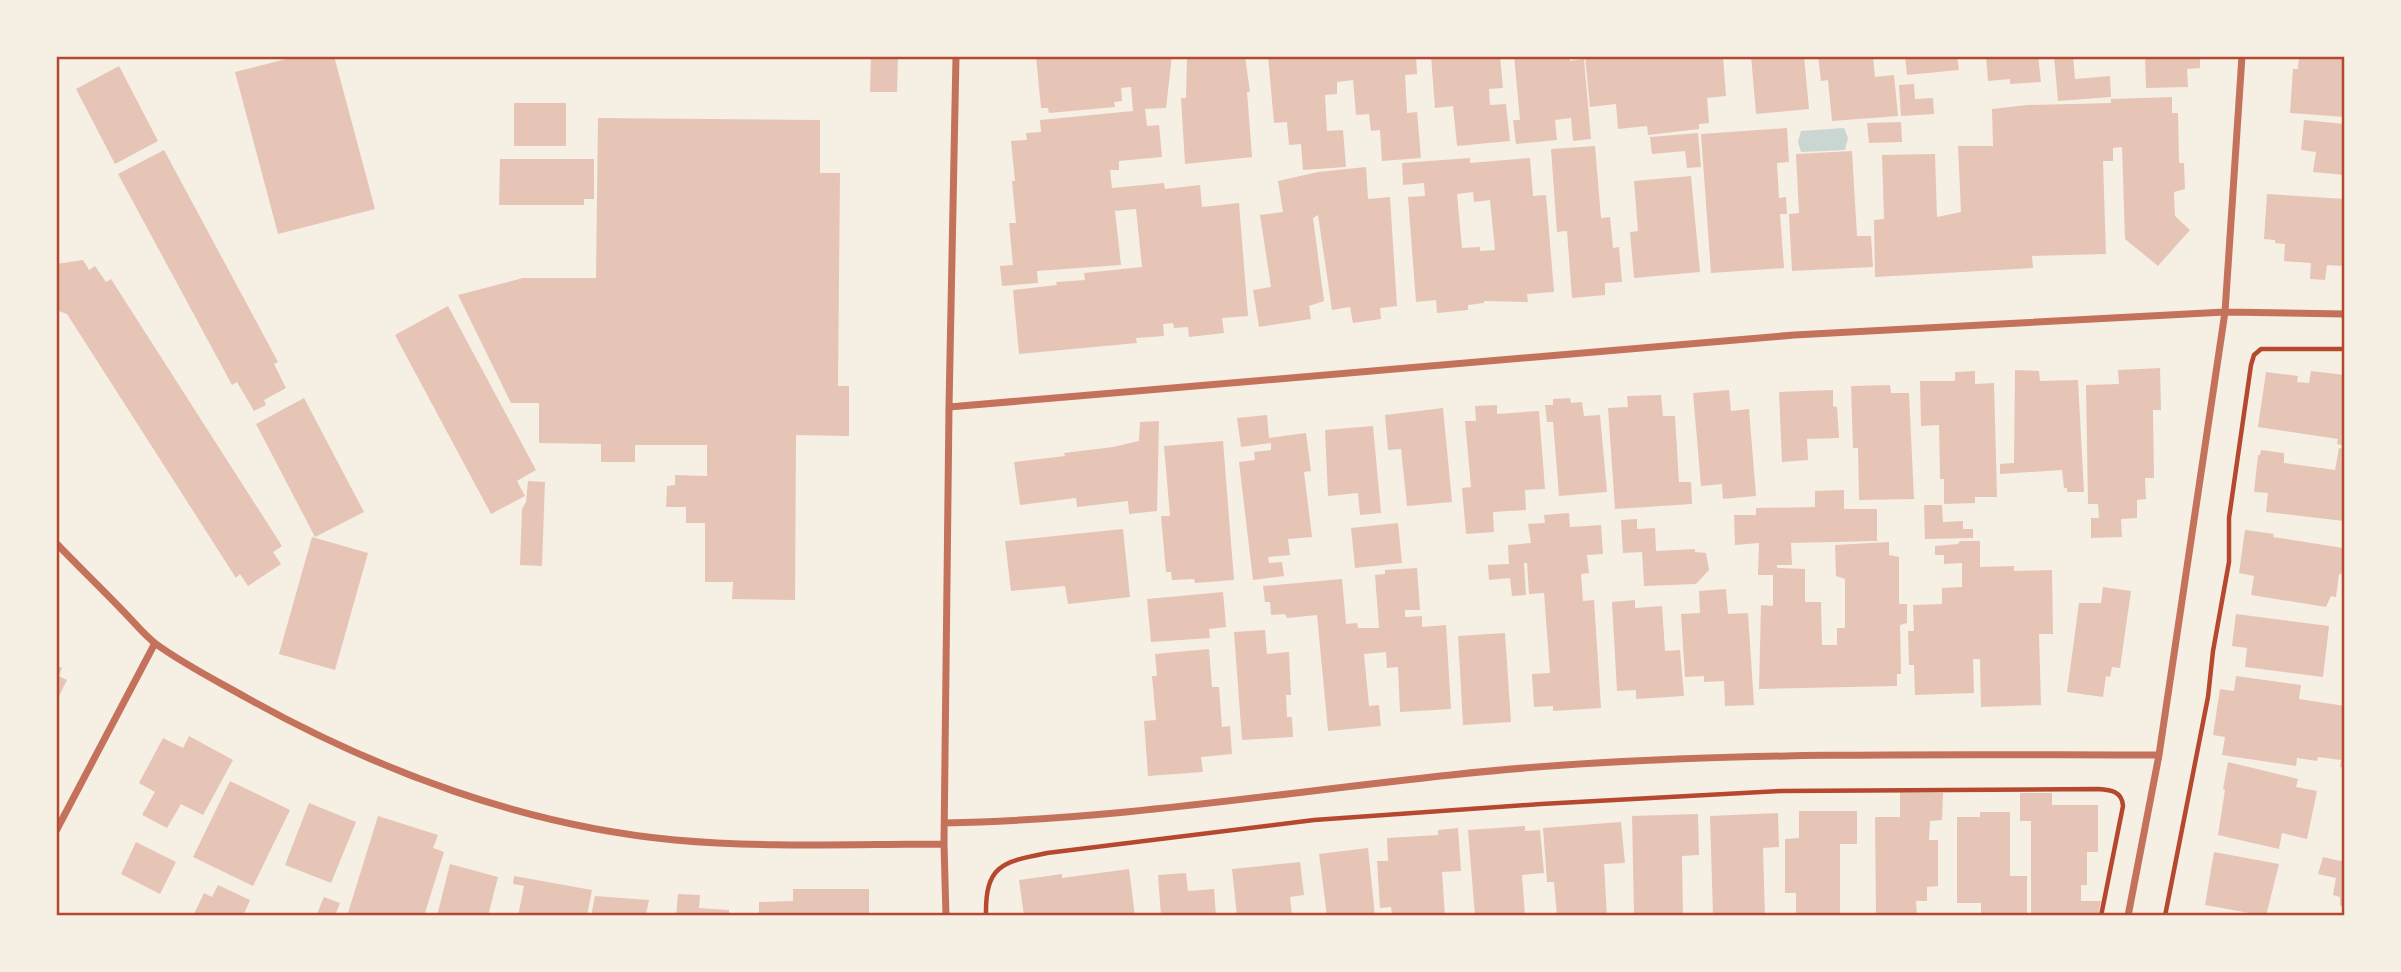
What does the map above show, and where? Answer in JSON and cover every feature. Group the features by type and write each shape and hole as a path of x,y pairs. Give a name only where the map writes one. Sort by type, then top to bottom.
{"street":[{"path":"946,916 944,823 956,56"},
{"path":"2128,916 2159,755 2225,312 2242,56"},
{"path":"949,407 1794,335 2225,312 2345,314"},
{"path":"56,543 155,643 282,718 381,764 441,787 559,821 676,840 786,844 944,844"},
{"path":"56,831 155,643"},
{"path":"944,823 1008,822 1090,815 1375,783 1596,763 1907,754 2159,755"}],"path":[{"path":"2165,916 2208,697 2213,651 2229,562 2229,518 2251,365 2261,349 2271,347 2345,349"},
{"path":"986,916 989,880 997,870 1017,859 1314,820 1717,794 2085,789 2116,792 2123,800 2101,916"}],"shaded area":[{"path":"1844,128 1848,138 1845,150 1801,152 1798,142 1801,131"}],"building":[{"path":"298,56 334,56 375,209 278,234 235,72"},
{"path":"871,56 898,56 897,92 870,92"},
{"path":"1036,56 1117,56 1117,59 1172,56 1166,108 1145,109 1147,126 1159,125 1162,157 1119,161 1119,170 1110,170 1112,188 1164,183 1165,189 1200,185 1202,207 1239,203 1248,316 1222,318 1224,333 1189,337 1188,327 1174,328 1173,323 1163,324 1164,336 1136,338 1137,343 1019,354 1013,290 1085,280 1084,273 1142,267 1136,209 1115,211 1121,265 1037,271 1038,283 1002,286 1000,266 1013,265 1009,223 1016,223 1011,141 1027,140 1026,133 1041,132 1040,120 1133,111 1131,87 1121,88 1122,101 1114,102 1115,107 1049,113 1048,108 1041,108"},
{"path":"1187,56 1245,56 1250,92 1247,92 1252,157 1185,164 1181,98 1186,98"},
{"path":"1268,56 1416,56 1417,74 1405,75 1407,113 1417,112 1421,158 1382,161 1380,130 1371,131 1369,114 1356,115 1353,80 1337,82 1337,94 1325,95 1327,131 1343,130 1346,167 1303,170 1301,144 1289,145 1287,122 1274,123"},
{"path":"1431,56 1500,56 1503,88 1489,89 1490,105 1506,104 1510,141 1457,146 1453,106 1435,108"},
{"path":"1514,56 1569,56 1570,61 1584,59 1591,139 1573,141 1571,118 1555,120 1557,140 1516,144 1513,120 1520,120"},
{"path":"1585,56 1723,56 1726,96 1707,98 1709,123 1699,124 1699,129 1648,135 1647,126 1618,129 1616,104 1590,107"},
{"path":"1751,56 1804,56 1809,109 1756,114"},
{"path":"1818,56 1873,56 1875,77 1894,75 1898,116 1832,121 1828,80 1821,81"},
{"path":"1905,56 1957,56 1959,70 1907,75"},
{"path":"1986,56 2038,56 2041,82 2010,84 2010,79 1988,81"},
{"path":"2054,56 2073,56 2075,79 2110,76 2111,97 2058,101"},
{"path":"2145,56 2200,56 2200,68 2187,69 2188,87 2146,88"},
{"path":"2299,56 2345,56 2345,117 2290,113 2293,69 2298,69"},
{"path":"119,66 158,141 115,164 76,89"},
{"path":"1914,84 1915,99 1933,98 1934,114 1901,116 1899,85"},
{"path":"2172,97 2172,113 2178,113 2179,163 2184,163 2185,189 2174,192 2175,216 2190,230 2158,266 2125,239 2122,147 2113,148 2113,161 2103,161 2106,254 2032,256 2033,268 1875,277 1874,220 1884,219 1882,155 1935,154 1937,217 1961,212 1958,146 1993,146 1992,109"},
{"path":"514,103 566,103 566,146 514,146"},
{"path":"598,118 820,120 820,173 840,173 838,386 849,386 849,436 796,435 795,600 732,599 733,582 705,582 705,523 686,523 686,507 666,507 667,486 675,485 675,475 707,476 707,445 635,445 635,462 601,462 601,444 539,443 539,403 511,403 458,295 523,278 596,278"},
{"path":"2304,120 2345,124 2345,175 2313,172 2316,152 2301,150"},
{"path":"1901,122 1902,142 1869,143 1867,123"},
{"path":"1787,128 1789,162 1777,163 1779,198 1786,197 1787,214 1780,214 1784,268 1711,273 1701,134"},
{"path":"1698,133 1701,167 1687,168 1685,151 1652,154 1650,137"},
{"path":"1595,146 1601,218 1610,217 1613,248 1619,247 1622,282 1605,283 1605,295 1572,298 1567,231 1557,232 1551,149"},
{"path":"164,150 278,362 274,364 286,388 264,400 266,405 254,411 237,382 232,385 118,174"},
{"path":"1852,151 1857,236 1871,236 1873,267 1792,271 1789,214 1799,213 1796,154"},
{"path":"1470,158 1470,163 1530,158 1533,196 1546,195 1554,292 1527,294 1528,302 1484,301 1468,305 1468,310 1437,313 1436,300 1416,302 1408,197 1425,196 1424,183 1403,185 1402,163","holes":["1473,192 1474,202 1490,200 1495,250 1462,248 1457,194"]},
{"path":"500,159 594,159 594,199 584,199 584,205 499,205"},
{"path":"1366,167 1368,199 1390,197 1397,306 1380,308 1381,319 1353,323 1350,307 1332,310 1318,215 1313,218 1324,301 1309,306 1311,319 1259,327 1253,290 1271,287 1260,215 1283,212 1278,181 1318,172"},
{"path":"1691,176 1700,272 1634,278 1630,232 1638,231 1634,181"},
{"path":"2267,194 2345,199 2345,266 2327,265 2325,280 2310,279 2311,263 2284,261 2285,244 2264,239"},
{"path":"83,260 89,270 95,266 106,282 111,279 282,546 273,552 281,564 248,586 240,574 236,578 67,314 56,310 56,264"},
{"path":"448,306 536,470 517,481 525,496 491,514 395,335"},
{"path":"2160,368 2161,410 2153,410 2154,478 2145,478 2146,499 2137,500 2137,518 2121,519 2122,537 2091,538 2091,518 2099,518 2098,504 2088,504 2086,385 2119,384 2118,370"},
{"path":"2015,370 2039,371 2040,381 2078,380 2084,492 2067,492 2062,470 2000,474 2000,464 2014,463"},
{"path":"1975,371 1975,384 1994,383 1997,497 1975,497 1975,503 1944,504 1944,479 1940,479 1939,425 1921,426 1920,381 1955,381 1955,372"},
{"path":"2311,371 2345,375 2345,446 2337,444 2338,439 2258,427 2266,372 2298,376 2297,382 2309,383"},
{"path":"1890,385 1891,393 1909,393 1914,499 1859,500 1858,448 1853,448 1851,386"},
{"path":"1729,390 1731,411 1749,409 1756,496 1723,499 1722,484 1701,486 1693,393"},
{"path":"1833,390 1839,438 1807,439 1808,460 1782,462 1779,392"},
{"path":"1661,395 1663,416 1675,416 1679,482 1691,482 1692,504 1615,509 1608,408 1628,407 1627,396"},
{"path":"304,398 364,512 315,537 256,424"},
{"path":"1570,398 1571,403 1582,402 1584,416 1600,415 1607,492 1559,496 1553,422 1547,422 1545,405 1553,405 1553,399"},
{"path":"1497,405 1497,414 1539,411 1545,489 1525,490 1526,510 1493,512 1494,532 1466,534 1462,488 1471,487 1465,421 1476,421 1475,406"},
{"path":"1443,408 1452,502 1407,506 1401,449 1388,450 1385,415"},
{"path":"1267,415 1269,438 1306,433 1311,471 1304,472 1312,537 1288,539 1290,555 1268,557 1269,563 1282,562 1284,576 1253,580 1239,462 1255,460 1254,452 1271,450 1271,443 1241,447 1237,418"},
{"path":"1159,421 1157,511 1129,514 1128,501 1077,507 1076,498 1020,505 1014,462 1065,456 1064,453 1139,441 1140,422"},
{"path":"1373,426 1381,513 1360,515 1358,493 1328,496 1325,430"},
{"path":"1223,441 1234,580 1195,583 1194,579 1172,580 1171,572 1166,572 1161,516 1170,516 1164,446"},
{"path":"2339,448 2345,449 2344,521 2266,512 2268,493 2254,492 2258,455 2261,450 2284,453 2284,463 2335,470"},
{"path":"528,481 545,482 542,566 520,565 522,509 526,502"},
{"path":"1844,490 1844,509 1877,509 1877,541 1791,543 1792,565 1777,565 1777,568 1805,569 1805,602 1821,602 1822,645 1837,645 1837,628 1845,628 1845,579 1836,576 1835,545 1889,542 1889,555 1899,557 1899,604 1907,604 1907,623 1900,625 1901,674 1897,674 1897,686 1759,689 1761,605 1773,606 1773,575 1758,575 1759,543 1735,545 1734,515 1756,515 1756,508 1815,507 1815,491"},
{"path":"1924,505 1942,505 1943,522 1963,521 1963,529 1973,529 1973,538 1925,539"},
{"path":"1569,513 1570,527 1601,525 1603,554 1587,555 1589,573 1581,574 1583,601 1594,600 1601,708 1553,711 1553,706 1534,707 1532,674 1550,673 1544,593 1529,594 1527,563 1524,563 1526,595 1512,596 1510,578 1489,580 1488,565 1509,564 1508,545 1531,543 1528,524 1545,523 1544,515"},
{"path":"1637,519 1637,529 1655,528 1656,551 1695,549 1695,552 1706,553 1709,570 1696,584 1644,586 1642,552 1623,553 1621,520"},
{"path":"1398,523 1402,563 1355,568 1351,528"},
{"path":"1123,529 1130,597 1068,604 1065,586 1011,591 1005,541"},
{"path":"2245,530 2343,548 2345,575 2339,574 2336,597 2331,596 2326,607 2251,595 2254,576 2239,573"},
{"path":"312,537 368,553 335,670 279,654"},
{"path":"1960,541 1980,541 1980,567 2014,566 2014,571 2052,570 2053,634 2039,634 2041,705 1981,707 1980,659 1973,659 1974,693 1915,695 1914,665 1909,665 1908,631 1914,631 1913,605 1942,604 1942,588 1962,587 1962,563 1944,564 1944,555 1935,555 1935,546 1958,544"},
{"path":"1417,568 1420,610 1405,610 1405,617 1422,616 1422,627 1446,625 1451,709 1400,712 1398,667 1387,668 1386,652 1364,654 1369,706 1379,705 1381,726 1328,731 1317,615 1287,618 1285,614 1271,615 1270,602 1265,602 1263,586 1342,579 1346,624 1357,623 1358,628 1379,628 1375,575 1385,574 1385,570"},
{"path":"2103,587 2131,591 2120,668 2112,667 2110,677 2106,676 2103,697 2067,692 2079,603 2101,603"},
{"path":"1726,589 1728,614 1748,613 1754,705 1725,706 1724,681 1704,682 1704,676 1685,677 1681,614 1700,613 1699,591"},
{"path":"1223,592 1226,627 1209,629 1210,638 1151,642 1147,599"},
{"path":"1635,600 1635,608 1662,606 1665,651 1680,650 1684,696 1636,699 1636,690 1617,691 1612,602"},
{"path":"2236,614 2329,626 2323,677 2245,667 2247,648 2232,646"},
{"path":"1265,630 1267,654 1289,652 1291,695 1286,695 1287,717 1292,717 1293,737 1242,740 1234,632"},
{"path":"1505,633 1511,722 1463,725 1458,636"},
{"path":"1209,649 1212,687 1219,687 1222,727 1230,726 1232,754 1201,757 1203,772 1148,776 1144,721 1156,720 1152,676 1157,676 1155,654"},
{"path":"56,665 62,668 59,676 67,680 56,702"},
{"path":"2236,676 2301,685 2299,699 2345,706 2345,768 2340,767 2341,760 2318,757 2317,761 2297,758 2296,766 2222,755 2225,737 2213,735 2220,689 2234,691"},
{"path":"189,736 233,760 203,815 181,804 167,828 142,815 155,792 139,783 163,738 183,748"},
{"path":"2228,762 2298,779 2296,787 2317,791 2307,839 2282,833 2279,849 2218,835"},
{"path":"230,781 290,810 253,886 193,857"},
{"path":"1900,792 1943,793 1942,820 1930,821 1929,840 1938,840 1938,886 1927,887 1927,901 1916,901 1917,916 1876,916 1875,817 1900,817"},
{"path":"2020,793 2052,793 2052,805 2098,805 2098,852 2087,852 2087,885 2081,885 2081,901 2101,901 2098,916 2031,916 2031,821 2020,821"},
{"path":"309,803 356,822 331,883 285,865"},
{"path":"1799,811 1857,811 1857,844 1840,844 1840,916 1796,916 1796,893 1785,893 1785,839 1799,838"},
{"path":"1980,812 2010,812 2010,876 2027,876 2027,916 1981,916 1981,903 1957,903 1957,817 1980,817"},
{"path":"1778,813 1779,847 1763,848 1765,916 1713,916 1710,816"},
{"path":"1698,814 1699,855 1682,856 1683,916 1634,916 1632,816"},
{"path":"378,816 438,835 433,848 444,852 424,916 347,916"},
{"path":"1621,822 1625,863 1604,864 1607,916 1557,916 1554,882 1547,882 1543,828"},
{"path":"1525,826 1525,831 1540,830 1544,873 1522,875 1525,916 1475,916 1468,830"},
{"path":"1458,828 1461,871 1442,872 1445,916 1392,916 1391,907 1380,908 1377,861 1388,861 1387,838 1438,835 1438,830"},
{"path":"136,842 176,862 160,894 121,874"},
{"path":"1368,848 1375,916 1327,916 1319,854"},
{"path":"2214,852 2279,864 2266,916 2205,905"},
{"path":"2323,857 2345,862 2345,906 2340,906 2340,897 2333,895 2336,878 2318,874"},
{"path":"1300,862 1304,895 1290,897 1292,916 1237,916 1232,869"},
{"path":"450,864 498,877 488,916 437,916"},
{"path":"1129,869 1135,916 1024,916 1019,880 1062,874 1062,878"},
{"path":"1186,873 1188,891 1214,889 1216,916 1161,916 1158,875"},
{"path":"514,876 592,890 587,916 518,916 524,886 513,884"},
{"path":"218,885 250,900 243,916 194,914 204,893 212,897"},
{"path":"793,889 869,889 869,916 759,916 759,902 793,901"},
{"path":"678,894 700,895 699,908 729,910 729,916 676,916"},
{"path":"595,896 649,900 646,914 651,916 591,916"},
{"path":"324,897 340,903 335,916 316,916"}]}
